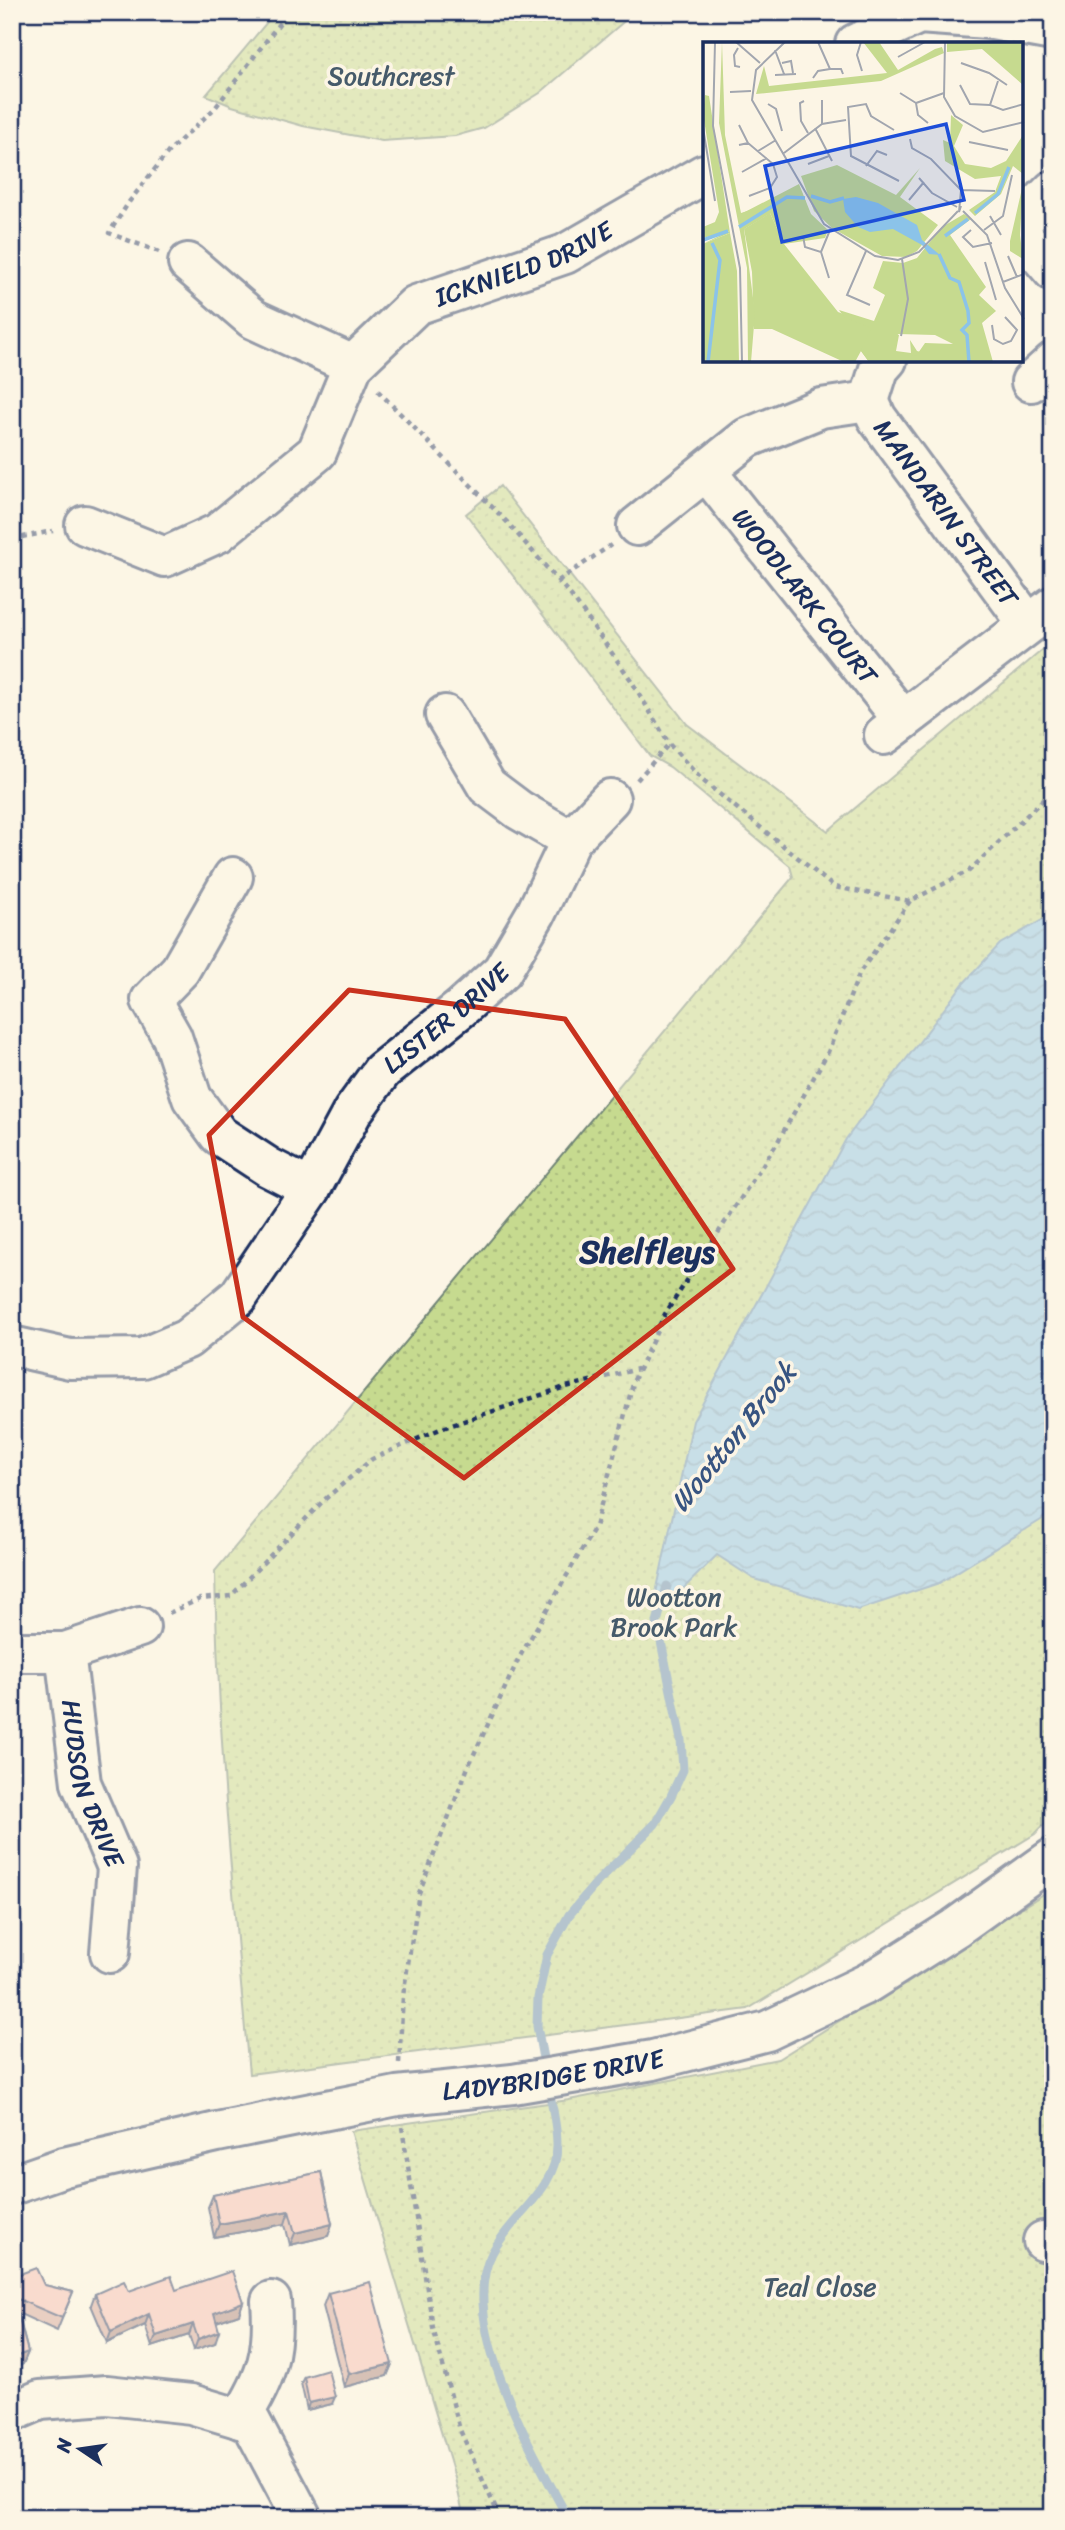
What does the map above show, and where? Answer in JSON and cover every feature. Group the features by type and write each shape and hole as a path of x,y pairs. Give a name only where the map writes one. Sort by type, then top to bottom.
{"street":[{"path":"859,42 919,13 987,19 1053,31"},
{"name":"ICKNIELD DRIVE","path":"85,524 165,557 218,533 317,452 353,365 416,305 565,254 703,175"},
{"path":"1023,220 1053,190"},
{"path":"1023,236 1053,271"},
{"path":"188,263 253,319 353,365"},
{"path":"637,526 747,438 821,408 869,401 879,369 885,362"},
{"name":"MANDARIN STREET","path":"869,401 877,418 1040,615"},
{"name":"WOODLARK COURT","path":"694,482 892,728 1040,615"},
{"path":"445,715 487,786 519,810 571,840"},
{"name":"LISTER DRIVE","path":"12,1346 70,1359 143,1358 187,1339 238,1297 311,1189 354,1111 382,1071 460,1009 502,971 536,913 571,840 610,799"},
{"path":"233,877 180,970 151,1000 172,1037 192,1098 219,1135 268,1167 311,1189"},
{"path":"12,1652 65,1652 140,1627"},
{"name":"HUDSON DRIVE","path":"65,1652 81,1783 117,1867 110,1953"},
{"name":"LADYBRIDGE DRIVE","path":"12,2185 77,2164 217,2132 397,2096 513,2084 653,2060 767,2031 869,1983 955,1928 1053,1858"},
{"path":"240,2418 262,2381 269,2358 273,2330 271,2301"},
{"path":"12,2413 40,2400 107,2395 191,2404 240,2418 251,2422 302,2518"}],"path":[{"path":"188,263 109,233 129,202 169,152 215,108 288,12"},
{"path":"353,365 507,522 573,598 631,680 669,744 702,780 834,887 910,901"},
{"path":"12,539 85,524"},
{"path":"558,581 637,526"},
{"path":"610,799 634,782 669,744"},
{"path":"500,2518 460,2430 433,2328 397,2096 403,1996 419,1893 468,1767 519,1658 595,1527 634,1380 665,1314 776,1143 828,1052 860,972 910,901 970,871 1053,790"},
{"path":"140,1627 200,1599 231,1596 324,1500 372,1459 440,1429 562,1388 639,1369"}],"highlighted area":[{"path":"349,990 565,1019 733,1269 464,1478 243,1317 209,1135"}],"green space":[{"name":"Southcrest","path":"265,12 635,12 540,93 484,128 455,136 382,141 303,126 232,106 206,95 273,15"},
{"name":"Wootton Brook Park","path":"500,486 687,724 828,831 1053,641 1053,1815 1035,1834 748,2009 249,2074 223,1760 215,1571 793,877 790,866 670,767 650,756 466,514"},
{"name":"Teal Close","path":"1050,1890 1053,1891 1053,2518 464,2518 455,2478 351,2131 569,2100 778,2059"}],"water":[{"path":"1053,914 1053,1509 1041,1520 939,1583 858,1610 754,1579 717,1555 675,1597 656,1593 693,1421 846,1139 963,984 1000,944"}],"building":[{"path":"321,2172 332,2224 295,2233 289,2211 219,2224 213,2195"},
{"path":"36,2268 44,2285 73,2292 62,2318 13,2297 28,2352 12,2358 12,2277"},
{"path":"232,2271 243,2302 214,2313 219,2331 198,2339 193,2324 156,2336 149,2314 111,2332 95,2294 124,2281 129,2291 171,2276 176,2290"},
{"path":"370,2282 392,2364 349,2374 328,2293"},
{"path":"328,2370 335,2397 309,2403 304,2377"}],"waterway":[{"name":"Wootton Brook","path":"545,2069 537,2026 538,1998 547,1955 569,1915 597,1882 655,1824 683,1770 681,1740 657,1622 667,1586"},
{"name":"Wootton Brook","path":"548,2086 556,2130 555,2161 542,2189 492,2253 484,2282 484,2315 504,2388 537,2460 568,2518"}],"district":[{"name":"Shelfleys","path":"647,1252"}]}
